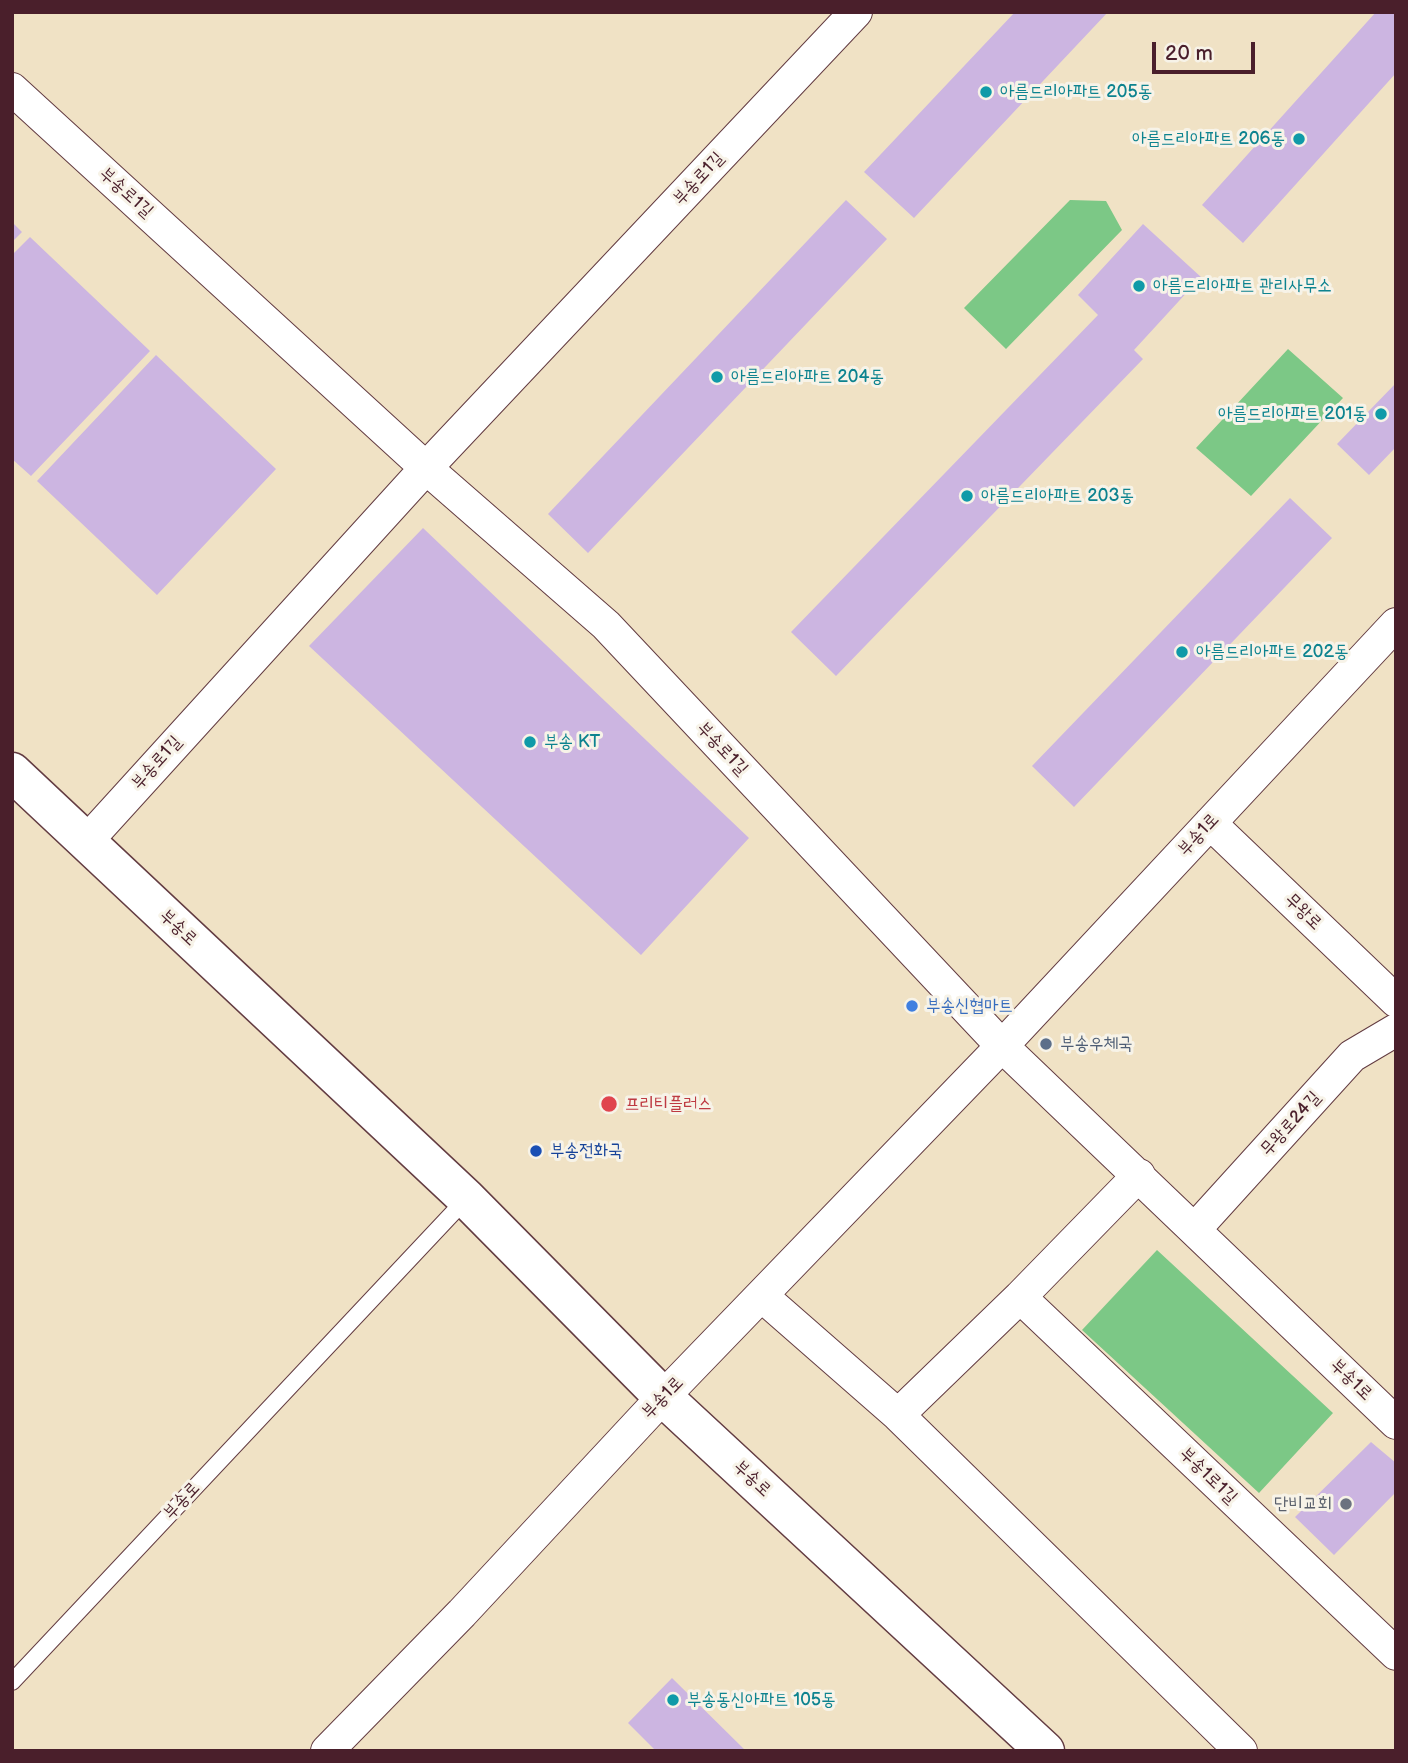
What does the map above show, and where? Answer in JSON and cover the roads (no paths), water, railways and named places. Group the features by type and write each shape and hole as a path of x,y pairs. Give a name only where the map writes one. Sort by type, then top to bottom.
{"street":[{"name":"부송로1길","path":"86,842 426,468 856,12"},
{"name":"부송로1길","path":"12,89 426,468 606,625 1002,1046"},
{"name":"부송1로","path":"327,1751 462,1613 663,1397 1002,1046 1396,624"},
{"name":"부송로","path":"12,772 466,1198 663,1397 1045,1751"},
{"name":"무왕로","path":"1210,823 1396,1001"},
{"name":"무왕로24길","path":"1195,1229 1352,1056 1396,1030"},
{"name":"부송1로","path":"1002,1046 1396,1423"},
{"path":"898,1415 1020,1297 1139,1175"},
{"path":"762,1296 898,1415 1241,1751"},
{"name":"부송1로1길","path":"1020,1297 1396,1654"}],"lane":[{"name":"부송로","path":"12,1682 466,1198"}],"place":[{"name":"아름드리아파트 205동","path":"986,92"},
{"name":"아름드리아파트 206동","path":"1299,139"},
{"name":"아름드리아파트 관리사무소","path":"1139,286"},
{"name":"아름드리아파트 204동","path":"717,377"},
{"name":"아름드리아파트 201동","path":"1381,414"},
{"name":"아름드리아파트 203동","path":"967,496"},
{"name":"아름드리아파트 202동","path":"1182,652"},
{"name":"부송 KT","path":"530,742"},
{"name":"부송신협마트","path":"912,1006"},
{"name":"부송우체국","path":"1046,1044"},
{"name":"프리티플러스","path":"609,1104"},
{"name":"부송전화국","path":"536,1151"},
{"name":"단비교회","path":"1346,1504"},
{"name":"부송동신아파트 105동","path":"673,1700"}]}
